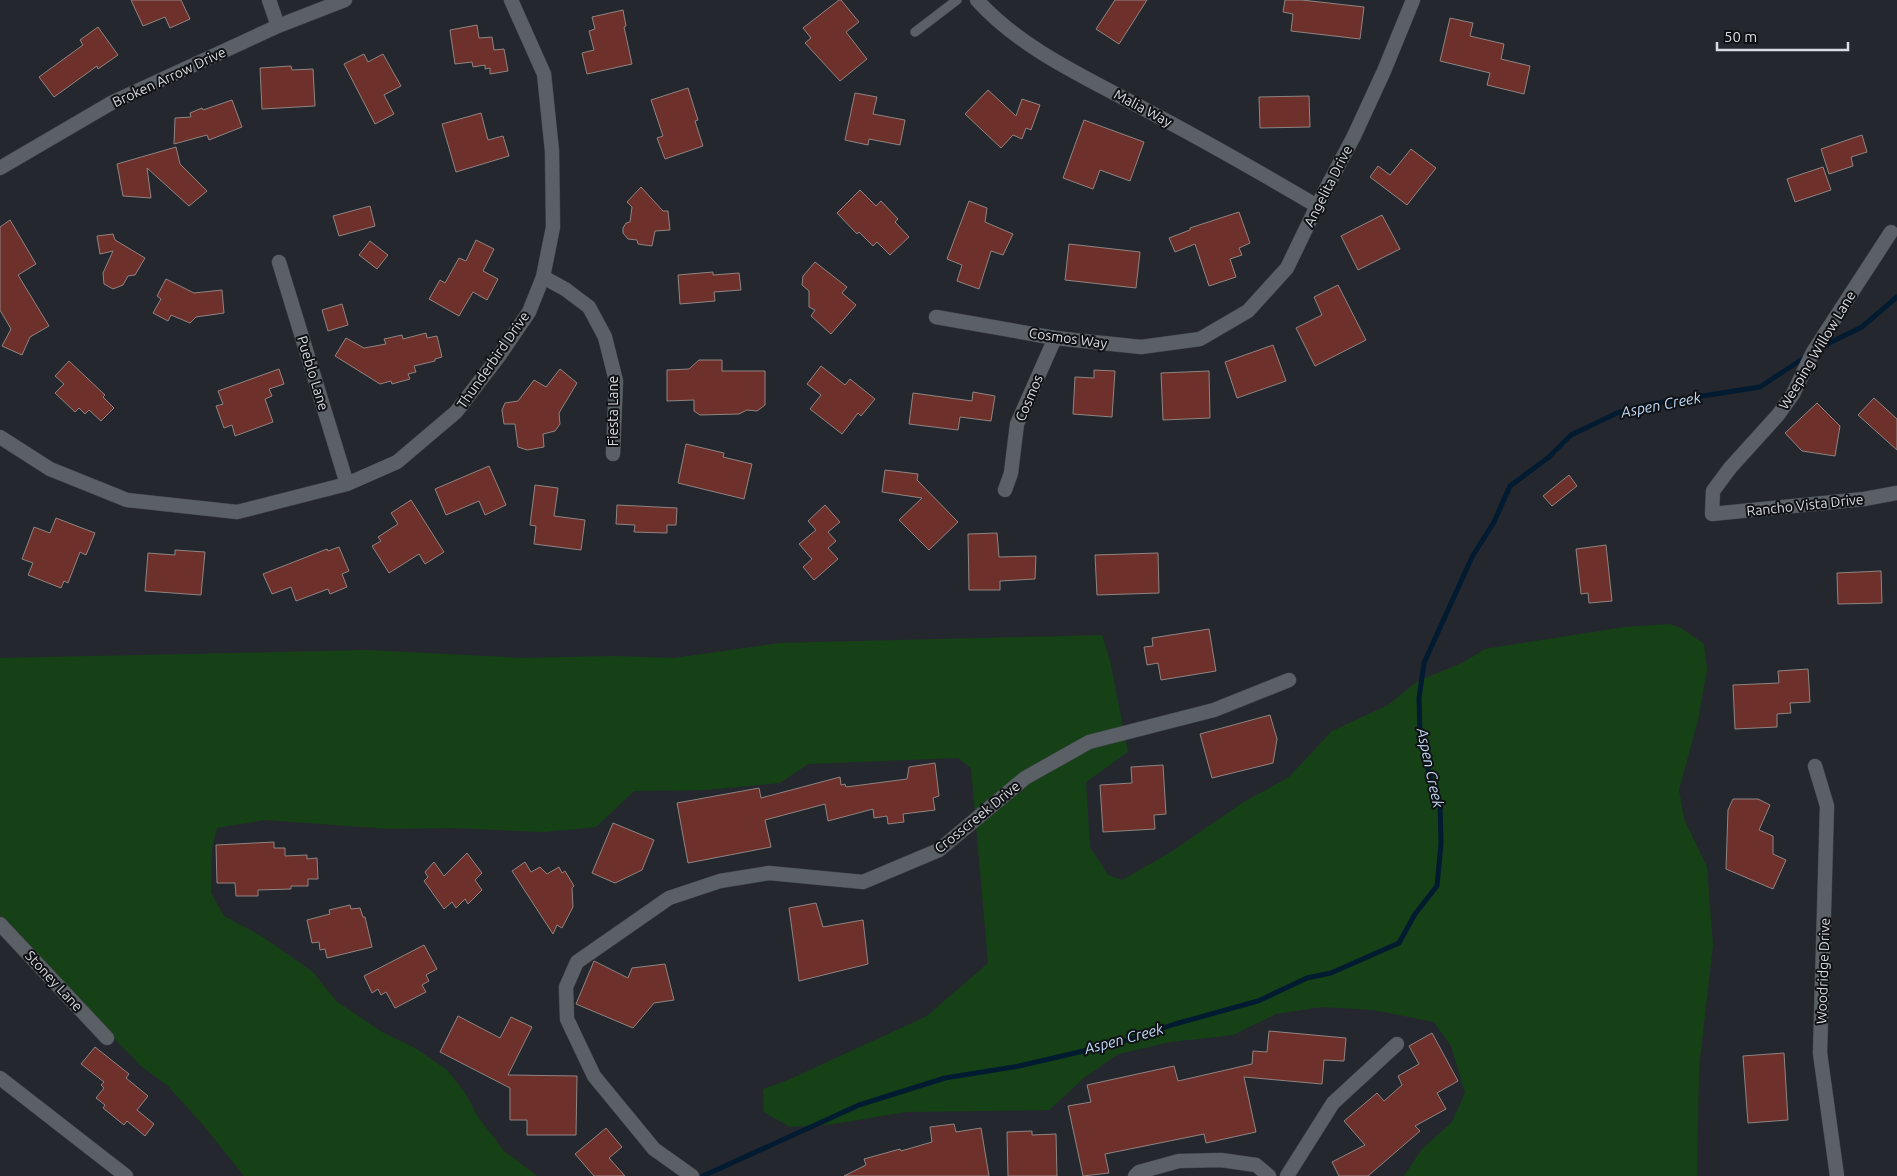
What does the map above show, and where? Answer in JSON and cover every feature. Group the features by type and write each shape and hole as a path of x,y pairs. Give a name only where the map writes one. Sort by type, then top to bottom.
{"street":[{"path":"269,0 278,26"},
{"name":"Broken Arrow Drive","path":"0,168 114,102 278,26 345,0"},
{"name":"Thunderbird Drive","path":"0,437 50,469 127,500 237,512 347,484 397,462 456,412 499,356 529,312 543,277 553,227 552,151 544,74 511,0"},
{"name":"Malia Way","path":"976,0 989,14 1024,43 1212,145 1317,206"},
{"name":"Angelita Drive","path":"1200,340 1248,311 1287,268 1354,136 1414,0"},
{"name":"Weeping Willow Lane","path":"1712,514 1713,491 1730,468 1778,415 1793,394 1813,352 1891,232"},
{"name":"Pueblo Lane","path":"279,262 347,484"},
{"name":"Fiesta Lane","path":"543,277 565,289 589,308 605,337 616,381 613,454"},
{"name":"Cosmos Way","path":"936,317 1055,338 1141,347 1200,340"},
{"name":"Cosmos","path":"1005,490 1010,472 1017,424 1055,338"},
{"name":"Rancho Vista Drive","path":"1712,514 1864,499 1897,493"},
{"name":"Crosscreek Drive","path":"692,1176 654,1149 594,1076 567,1019 566,987 577,962 669,898 720,881 769,873 862,882 939,850 1025,778 1089,742 1214,710 1289,680"},
{"name":"Woodridge Drive","path":"1815,766 1827,806 1820,1053 1837,1176"},
{"name":"Stoney Lane","path":"0,924 107,1038"},
{"path":"1287,1176 1333,1103 1397,1044"},
{"path":"0,1078 126,1176"},
{"path":"1135,1176 1139,1172 1179,1161 1221,1160 1256,1165 1268,1176"}],"lane":[{"path":"915,32 957,0"}],"green space":[{"path":"1669,624 1681,628 1704,644 1707,670 1698,720 1679,790 1684,819 1707,867 1713,945 1699,1068 1697,1176 1404,1176 1422,1149 1452,1122 1465,1093 1451,1046 1434,1022 1373,1010 1323,1007 1276,1014 1233,1035 1171,1042 1118,1054 1085,1077 1049,1110 906,1112 834,1124 790,1127 764,1112 763,1089 788,1080 927,1016 988,963 971,768 958,758 808,764 780,783 705,790 634,791 596,827 544,832 452,828 390,829 265,820 217,828 212,848 211,893 224,916 263,937 313,972 336,1001 382,1032 415,1048 447,1070 465,1093 478,1117 504,1151 537,1176 244,1176 204,1126 168,1086 141,1066 80,1003 10,923 0,915 0,658 367,650 523,658 611,656 674,658 779,643 1102,635 1110,661 1128,752 1086,782 1090,847 1108,875 1122,880 1171,852 1242,803 1289,777 1332,731 1388,705 1418,681 1464,662 1485,649 1625,627"}],"building":[{"path":"131,0 181,0 190,19 170,28 165,17 143,26"},
{"path":"839,0 859,22 846,32 867,59 840,81 805,43 811,38 803,28"},
{"path":"1115,0 1147,0 1119,44 1096,29"},
{"path":"1285,0 1302,0 1364,7 1360,39 1291,31 1293,14 1283,12"},
{"path":"623,10 626,26 624,27 632,64 587,74 582,53 594,50 589,31 595,29 592,17"},
{"path":"1450,18 1473,23 1470,36 1504,44 1501,59 1530,66 1524,94 1487,85 1490,73 1440,61"},
{"path":"477,25 479,38 492,37 494,50 504,49 508,71 490,74 490,68 485,69 485,65 473,67 472,62 455,64 450,30"},
{"path":"98,27 118,55 98,69 97,66 54,97 39,77 83,45 80,40"},
{"path":"364,54 368,62 383,54 401,86 384,95 394,114 375,124 344,64"},
{"path":"291,66 292,70 313,69 315,106 262,109 260,68"},
{"path":"688,88 698,120 695,121 703,146 665,159 657,138 663,136 651,100"},
{"path":"988,90 1016,116 1022,99 1040,105 1031,130 1026,128 1022,139 1013,135 1001,148 965,114"},
{"path":"855,93 877,97 873,114 905,120 900,145 869,139 868,145 845,140"},
{"path":"1309,96 1310,127 1260,128 1259,97"},
{"path":"232,100 242,127 209,140 207,135 174,144 175,118 191,117 190,113 202,108 203,110"},
{"path":"481,113 488,140 503,136 509,156 456,172 442,124"},
{"path":"1084,120 1144,142 1130,181 1100,170 1093,189 1063,178"},
{"path":"1862,135 1867,152 1851,157 1853,166 1829,174 1821,149"},
{"path":"176,147 180,164 207,191 189,206 147,168 151,198 123,196 117,164"},
{"path":"1411,149 1436,168 1407,205 1370,177 1378,166 1390,175"},
{"path":"1823,167 1831,190 1795,202 1787,179"},
{"path":"641,187 663,211 668,211 670,230 655,231 652,246 638,244 637,240 628,239 623,233 626,223 630,222 632,207 627,202"},
{"path":"860,190 876,206 881,201 898,219 895,222 909,237 890,255 877,242 873,246 859,232 857,234 837,213"},
{"path":"969,201 987,208 985,222 1013,234 1003,255 991,251 979,289 957,281 962,265 947,259"},
{"path":"370,206 375,226 339,236 333,216"},
{"path":"1239,212 1250,243 1239,248 1242,255 1230,259 1236,277 1209,286 1195,244 1175,252 1169,238 1190,230 1190,228"},
{"path":"1382,215 1400,249 1358,270 1341,236"},
{"path":"10,220 36,264 18,275 49,326 30,337 22,355 2,346 11,329 0,310 0,227"},
{"path":"113,234 115,240 145,258 135,275 128,276 123,285 113,289 104,284 103,273 113,251 100,254 97,236"},
{"path":"476,240 494,249 483,271 498,279 487,300 473,292 459,316 429,299 440,280 445,283 459,258 466,261"},
{"path":"370,241 388,255 377,269 359,255"},
{"path":"1069,244 1140,252 1136,288 1065,280"},
{"path":"815,262 847,287 842,293 856,305 831,334 811,316 815,310 809,307 809,291 802,285 803,276"},
{"path":"713,272 713,275 739,273 741,290 714,292 715,301 680,304 678,275"},
{"path":"166,279 194,293 222,290 224,313 196,317 190,323 171,315 168,321 153,313 161,299 157,296"},
{"path":"1338,285 1366,340 1315,366 1296,328 1322,315 1314,297"},
{"path":"342,304 348,325 328,331 322,310"},
{"path":"426,333 427,338 437,336 442,357 435,359 435,361 414,366 416,372 408,374 410,379 392,384 391,381 380,384 335,356 346,338 364,348 386,344 384,339 402,335 403,339"},
{"path":"1273,345 1286,381 1237,398 1225,362"},
{"path":"699,360 722,360 722,371 765,371 765,405 757,411 747,410 739,414 700,415 694,411 694,400 667,401 667,370 689,369"},
{"path":"69,361 105,395 103,397 114,408 101,421 89,410 85,414 79,408 75,412 55,393 64,384 55,376"},
{"path":"821,366 845,385 850,379 875,399 861,416 858,413 842,434 810,409 821,395 807,384"},
{"path":"279,369 284,384 269,389 272,396 265,399 273,422 235,436 232,425 224,428 216,406 223,404 218,391"},
{"path":"560,369 577,383 559,413 560,424 555,431 543,434 544,447 527,450 518,447 515,424 504,424 502,410 505,403 518,401 534,380 546,387"},
{"path":"1094,370 1115,371 1112,417 1073,414 1075,377 1094,378"},
{"path":"1209,371 1210,418 1163,420 1161,373"},
{"path":"973,392 995,396 991,421 960,417 958,430 909,424 913,393 972,401"},
{"path":"1874,398 1897,419 1897,450 1858,415"},
{"path":"1817,403 1840,426 1835,456 1802,451 1785,433"},
{"path":"686,444 724,453 723,457 752,464 744,499 678,483"},
{"path":"489,466 506,505 485,515 479,501 446,515 435,489"},
{"path":"885,470 918,474 917,480 958,522 929,550 899,520 922,498 882,492"},
{"path":"1569,475 1577,486 1552,506 1543,496"},
{"path":"535,485 558,488 554,516 585,520 581,550 534,544 536,526 530,525"},
{"path":"411,500 444,552 425,564 419,554 389,573 372,546 381,541 378,537 398,524 391,513"},
{"path":"617,505 677,508 676,525 667,525 667,533 634,532 635,525 616,524"},
{"path":"825,505 840,522 828,532 836,541 828,548 838,559 814,580 803,567 812,559 799,544 816,530 808,521"},
{"path":"56,518 95,533 86,555 80,552 68,583 64,581 61,588 28,575 33,563 22,559 34,527 50,533"},
{"path":"997,533 999,557 1036,556 1035,579 1000,581 1000,590 969,590 968,534"},
{"path":"1606,545 1612,601 1589,603 1588,593 1581,594 1576,549"},
{"path":"339,547 349,571 342,574 347,587 330,594 328,589 296,601 291,587 272,594 263,574 327,549 328,551"},
{"path":"175,550 205,552 201,595 145,591 148,553 175,555"},
{"path":"1158,553 1159,593 1097,595 1095,555"},
{"path":"1881,571 1882,603 1838,604 1837,573"},
{"path":"1209,629 1216,671 1161,680 1158,663 1147,665 1144,647 1153,646 1152,638"},
{"path":"1808,669 1810,702 1790,703 1791,713 1777,714 1777,727 1735,729 1733,685 1779,683 1778,671"},
{"path":"1270,715 1277,739 1273,763 1212,778 1200,734"},
{"path":"935,763 939,796 933,798 935,810 903,814 904,822 888,824 887,816 874,818 873,809 828,821 825,804 765,820 771,847 688,863 677,803 759,788 761,798 840,777 841,785 845,784 846,787 907,779 909,767"},
{"path":"1163,765 1166,814 1154,815 1155,829 1103,832 1100,785 1132,783 1131,767"},
{"path":"1733,799 1758,799 1770,805 1759,830 1773,836 1773,854 1786,860 1773,889 1726,869 1728,810"},
{"path":"613,823 654,840 642,870 615,883 592,873"},
{"path":"274,842 274,848 285,848 285,856 307,855 307,859 317,858 318,879 308,879 308,886 291,886 291,889 258,890 258,896 236,896 235,883 217,883 216,845"},
{"path":"467,853 482,873 475,880 482,890 468,904 465,899 456,908 452,902 444,909 424,881 428,877 425,872 434,862 444,876"},
{"path":"525,862 531,872 540,867 547,874 559,867 562,873 565,871 574,886 572,888 573,907 562,928 557,925 553,934 512,871"},
{"path":"816,903 823,927 863,920 868,964 799,981 789,908"},
{"path":"350,905 351,909 360,908 363,917 365,917 372,947 327,958 325,949 320,950 319,942 312,943 307,920 330,914 329,910"},
{"path":"424,945 437,969 426,975 429,981 422,985 426,992 395,1008 386,992 381,995 378,989 372,993 364,976"},
{"path":"594,961 628,978 632,968 665,964 674,1000 654,1003 633,1028 576,1004"},
{"path":"458,1016 500,1038 511,1017 532,1027 508,1075 577,1076 576,1135 527,1135 527,1120 510,1120 510,1088 440,1052"},
{"path":"1269,1031 1346,1038 1344,1061 1324,1060 1322,1084 1244,1077 1256,1132 1206,1143 1204,1134 1105,1154 1109,1173 1083,1176 1068,1106 1091,1102 1087,1085 1174,1066 1178,1081 1252,1064 1253,1051 1267,1052"},
{"path":"1432,1033 1458,1081 1437,1093 1446,1109 1415,1126 1420,1131 1368,1176 1339,1176 1332,1162 1365,1145 1344,1121 1377,1093 1384,1101 1402,1085 1398,1076 1419,1064 1409,1046"},
{"path":"95,1047 129,1074 126,1078 148,1096 137,1110 154,1124 145,1136 127,1121 124,1125 103,1108 105,1105 96,1098 104,1088 101,1085 104,1082 81,1064"},
{"path":"1784,1053 1788,1120 1748,1123 1743,1056"},
{"path":"954,1124 956,1132 981,1128 989,1176 844,1176 866,1165 864,1159 932,1142 930,1127"},
{"path":"606,1128 622,1147 609,1158 625,1176 594,1176 575,1154"},
{"path":"1032,1131 1032,1135 1056,1134 1057,1176 1008,1176 1007,1132"}],"waterway":[{"name":"Aspen Creek","path":"1821,347 1862,327 1897,297"},
{"name":"Aspen Creek","path":"703,1176 859,1105 945,1078 1019,1066 1118,1043 1175,1024 1258,1001 1307,978 1331,973 1399,943 1415,914 1437,886 1441,844 1440,802 1427,767 1420,733 1419,698 1424,663 1472,557 1494,522 1510,486 1549,457 1571,435 1617,413 1651,404 1760,387 1807,356"}]}
